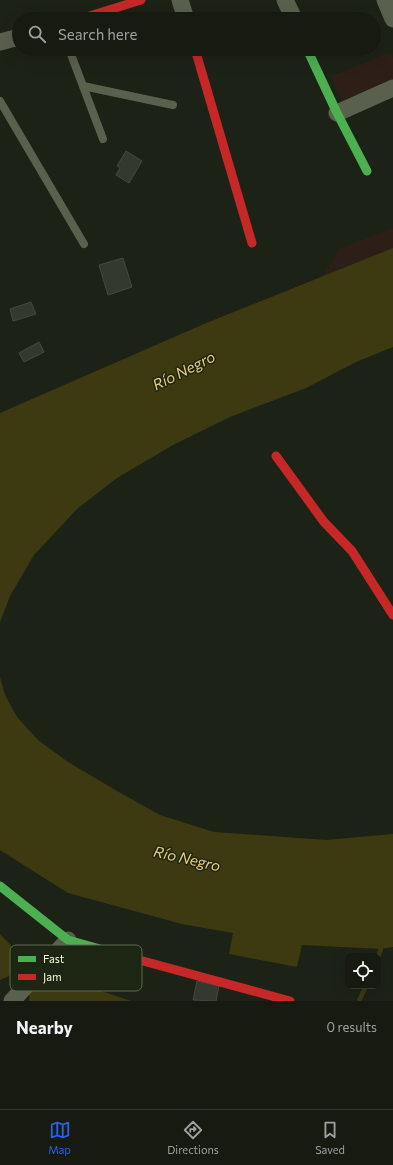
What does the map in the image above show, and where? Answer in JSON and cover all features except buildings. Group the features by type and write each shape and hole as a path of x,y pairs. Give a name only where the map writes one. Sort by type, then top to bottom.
{"street":[{"path":"103,12 142,0"},
{"path":"180,0 184,12"},
{"path":"285,0 291,12"},
{"path":"385,0 393,19"},
{"path":"0,42 12,39"},
{"path":"197,56 252,243"},
{"path":"310,56 337,113 367,171"},
{"path":"337,113 393,88"},
{"path":"276,456 324,522 352,551 393,615"},
{"path":"0,886 68,940 86,945"},
{"path":"63,945 68,940"},
{"path":"142,960 290,1001"},
{"path":"12,1001 21,991"}],"lane":[{"path":"72,56 103,139"},
{"path":"83,86 173,105"},
{"path":"0,101 84,244"}],"shaded area":[{"path":"390,52 393,59 393,83 343,103 331,76"},
{"path":"393,228 393,248 322,277 341,248"}],"water":[{"name":"Río Negro","path":"393,248 393,347 356,362 306,388 230,417 173,445 117,478 77,509 34,555 10,596 0,622 0,413 204,324"},
{"name":"Río Negro","path":"0,677 5,695 17,717 38,740 68,762 160,815 214,832 326,840 393,834 393,947 381,949 302,945 297,967 229,954 233,933 182,924 68,893 0,850"},
{"path":"0,934 10,945 10,973 9,976 0,980"},
{"path":"101,991 131,1001 29,1001 30,992"}],"waterway":[{"path":"380,953 381,949"},
{"path":"359,1001 365,989"}],"traffic: fast":[{"path":"310,56 337,113 367,171"},
{"path":"0,886 68,940 86,945"}],"traffic: jam":[{"path":"102,12 141,0"},
{"path":"197,56 252,243"},
{"path":"276,456 324,522 352,551 393,615"},
{"path":"142,961 290,1001"}]}
